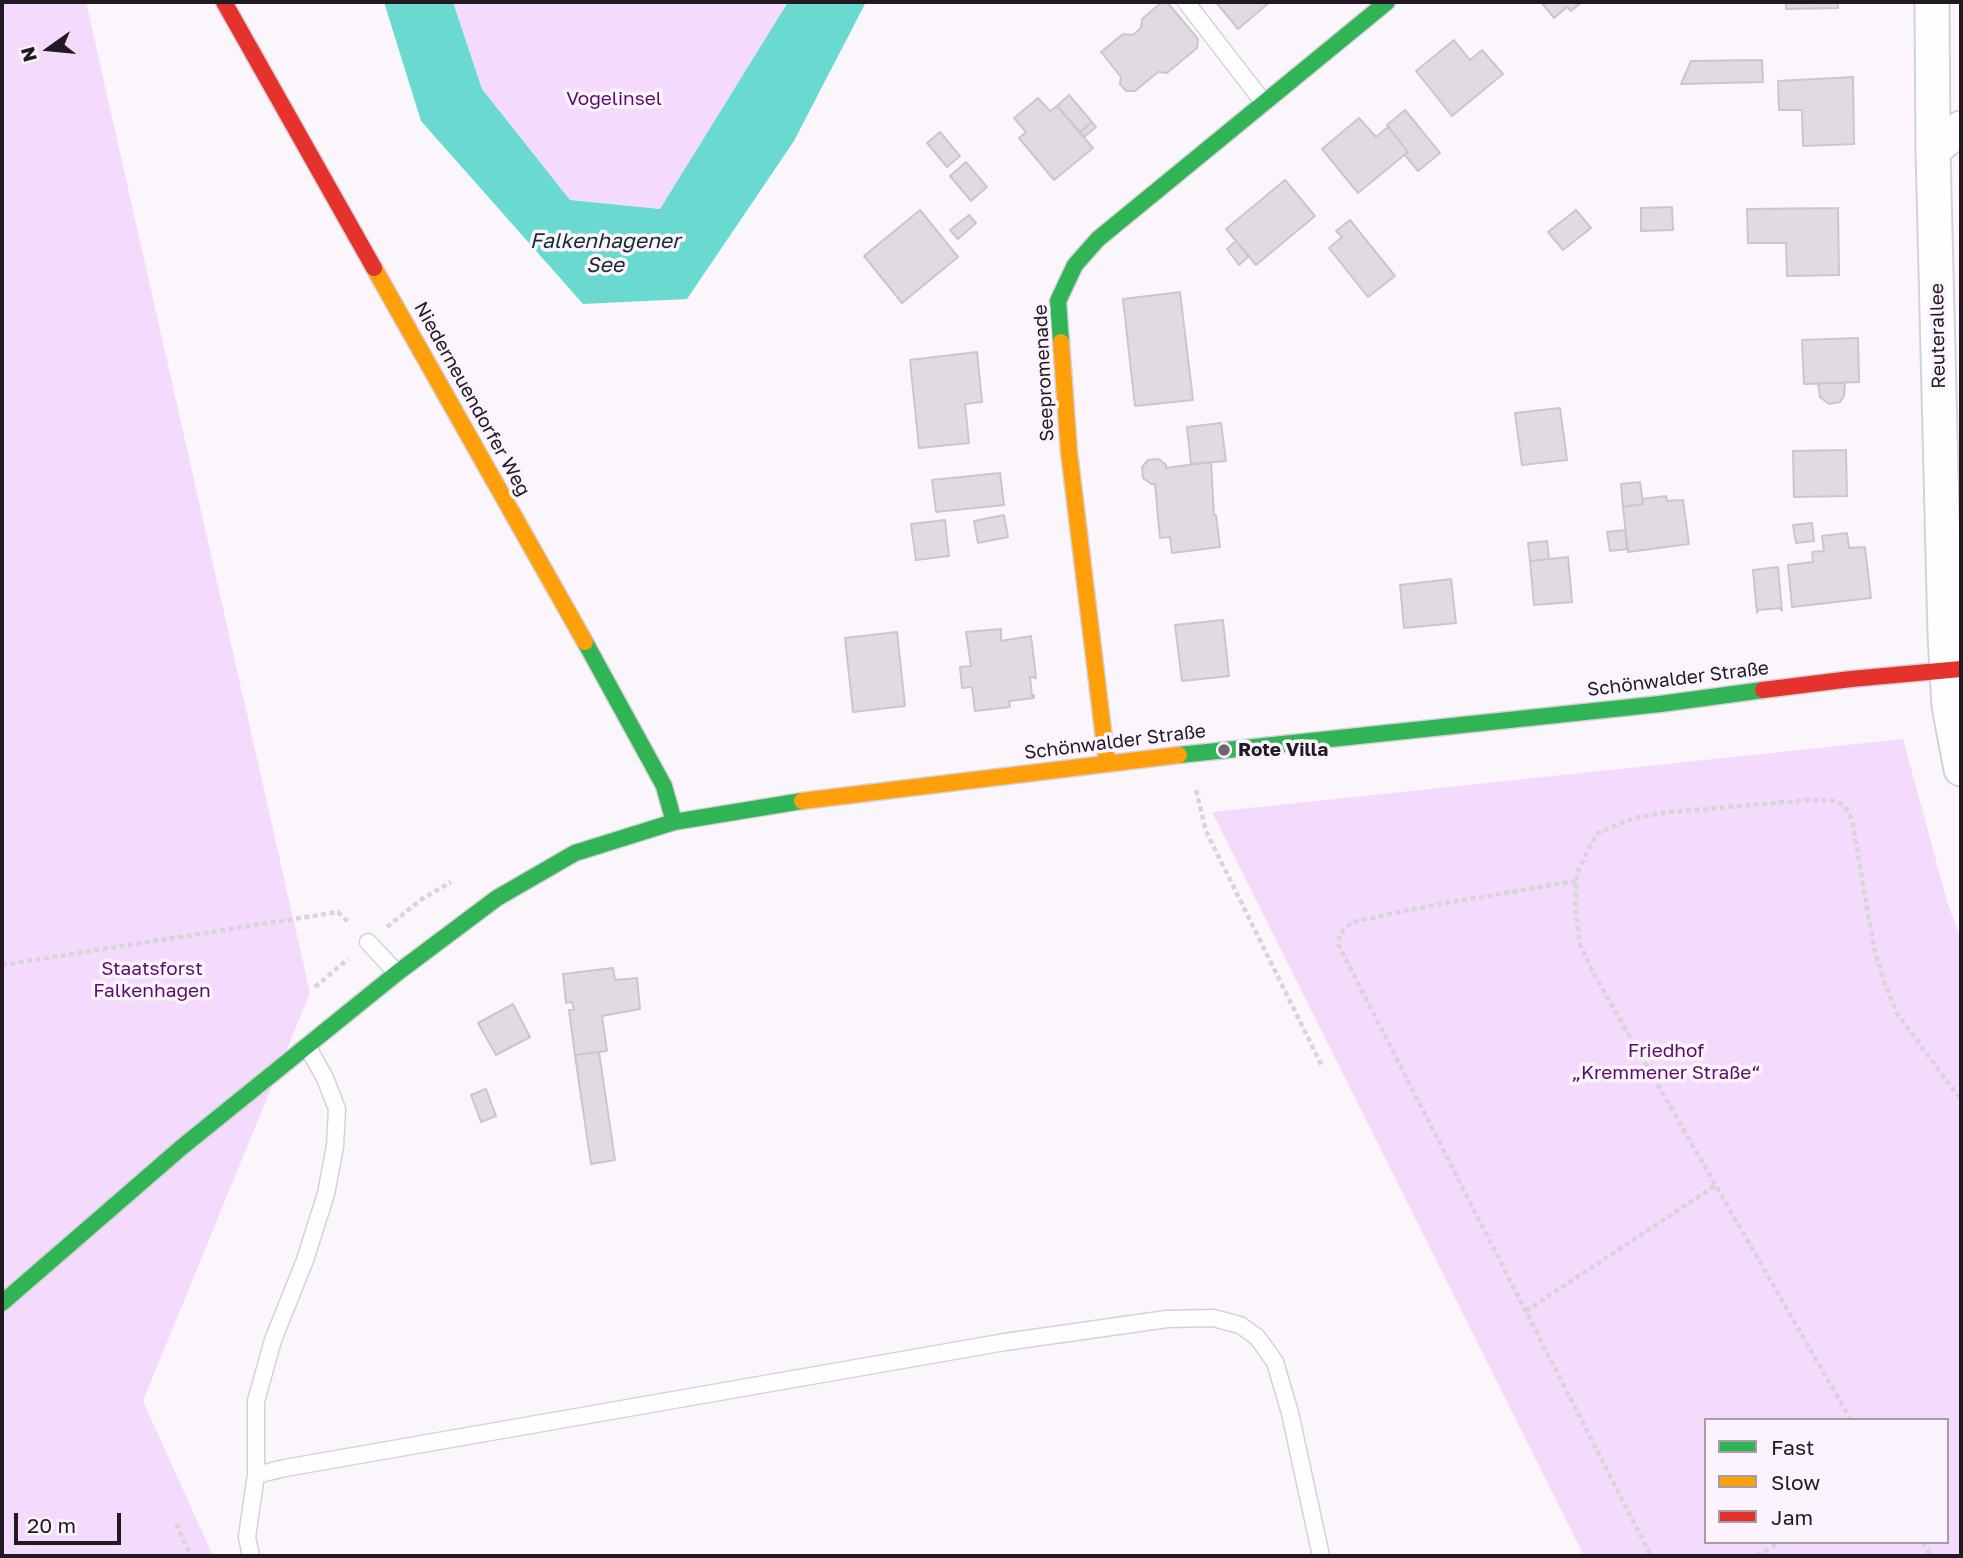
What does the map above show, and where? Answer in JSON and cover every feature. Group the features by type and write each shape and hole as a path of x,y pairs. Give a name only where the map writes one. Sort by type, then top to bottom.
{"main road":[{"name":"Niederneuendorfer Weg","path":"224,2 648,754 664,786 674,822"},
{"name":"Seepromenade","path":"1107,763 1069,452 1058,301 1075,265 1098,240 1387,2"},
{"name":"Schönwalder Straße","path":"2,1303 182,1147 397,973 497,898 575,853 674,822 805,801 1107,763 1954,669"}],"street":[{"name":"Reuterallee","path":"1932,2 1933,150 1954,669 1949,706 1961,769"},
{"path":"1933,150 1961,128"}],"lane":[{"path":"1186,2 1264,103"},
{"path":"368,942 397,973"},
{"path":"251,1556 247,1537 256,1475 256,1401 273,1340 327,1194 335,1146 337,1109 325,1078 307,1046"},
{"path":"256,1475 1005,1342 1167,1319 1213,1318 1240,1325 1257,1337 1275,1362 1290,1413 1321,1556"}],"path":[{"path":"1187,754 1206,831 1322,1066"},
{"path":"1851,1418 1595,976 1580,945 1575,906 1577,873 1597,834 1634,818 1670,812 1809,800 1834,801 1844,805 1852,820 1874,948 1884,982 1898,1015 1961,1100"},
{"path":"1576,881 1352,922 1340,934 1338,944 1651,1556"},
{"path":"2,965 338,912 368,942"},
{"path":"1526,1311 1716,1185"},
{"path":"176,1524 191,1556"},
{"path":"1757,1556 1778,1544"}],"green space":[{"name":"Staatsforst Falkenhagen","path":"2,2 86,2 310,993 143,1401 213,1556 2,1556"},
{"name":"Vogelinsel","path":"453,2 788,2 660,209 570,200 482,89"},
{"name":"Friedhof „Kremmener Straße“","path":"1903,739 1949,908 1961,938 1961,1556 1584,1556 1212,812"}],"water":[{"name":"Falkenhagener See","path":"384,2 453,2 482,89 570,200 660,209 788,2 866,2 794,141 687,299 583,304 421,121"}],"building":[{"path":"1162,2 1167,2 1198,39 1197,48 1167,73 1158,72 1135,91 1126,91 1120,84 1121,77 1101,52 1123,34 1133,35 1141,28 1142,19"},
{"path":"1216,2 1270,2 1238,29"},
{"path":"1541,2 1582,2 1571,11 1567,7 1554,18"},
{"path":"1786,2 1838,2 1838,8 1786,9"},
{"path":"1454,40 1470,60 1482,50 1503,74 1452,116 1416,71"},
{"path":"1762,60 1763,82 1681,84 1691,61"},
{"path":"1853,77 1854,144 1803,146 1802,110 1779,110 1778,81"},
{"path":"1069,95 1092,122 1080,132 1057,106"},
{"path":"1038,98 1050,111 1057,106 1093,148 1054,180 1019,138 1026,132 1014,118"},
{"path":"1405,110 1440,153 1418,171 1405,155 1408,152 1387,125"},
{"path":"1359,118 1376,137 1388,127 1408,152 1358,193 1322,149"},
{"path":"1092,122 1096,127 1084,137 1080,132"},
{"path":"940,132 960,156 947,167 927,143"},
{"path":"966,162 987,187 971,201 950,176"},
{"path":"1285,180 1315,216 1256,265 1226,229"},
{"path":"1672,207 1673,230 1641,231 1641,208"},
{"path":"1838,208 1839,275 1787,276 1786,243 1748,243 1747,209"},
{"path":"920,210 958,257 902,303 864,256"},
{"path":"1576,210 1591,228 1563,250 1548,232"},
{"path":"969,215 976,223 958,239 950,230"},
{"path":"1350,220 1395,276 1368,297 1329,248 1342,237 1336,231"},
{"path":"1236,241 1249,256 1239,265 1227,249"},
{"path":"1180,292 1193,400 1135,406 1123,299"},
{"path":"1858,338 1859,382 1804,384 1802,340"},
{"path":"977,352 982,402 965,404 969,443 919,448 910,360"},
{"path":"1818,383 1845,383 1844,396 1840,402 1829,404 1820,397"},
{"path":"1560,408 1567,460 1522,465 1515,413"},
{"path":"1221,423 1226,461 1191,464 1187,427"},
{"path":"1846,450 1847,496 1794,497 1793,451"},
{"path":"1159,459 1166,468 1211,462 1214,515 1220,547 1172,553 1170,537 1160,538 1155,484 1143,478 1142,467 1148,460"},
{"path":"1000,473 1004,505 936,512 932,480"},
{"path":"1640,482 1643,504 1623,507 1621,484"},
{"path":"1666,496 1667,501 1683,500 1689,544 1628,552 1623,507 1643,504 1642,499"},
{"path":"1004,515 1008,537 978,543 974,521"},
{"path":"945,520 949,556 916,560 911,524"},
{"path":"1812,523 1814,541 1796,543 1793,525"},
{"path":"1625,530 1627,549 1610,551 1607,532"},
{"path":"1847,533 1849,548 1865,547 1871,598 1792,607 1788,565 1813,562 1812,552 1824,551 1822,536"},
{"path":"1547,541 1549,559 1530,561 1528,543"},
{"path":"1568,557 1572,602 1534,605 1530,561"},
{"path":"1778,567 1782,611 1780,608 1758,610 1757,613 1753,570"},
{"path":"1451,579 1456,623 1404,628 1400,585"},
{"path":"1223,620 1229,676 1182,681 1175,625"},
{"path":"1001,629 1001,641 1031,636 1036,678 1030,677 1034,698 1009,701 1010,707 975,711 972,687 962,688 960,667 971,666 966,632"},
{"path":"897,632 905,706 853,712 845,638"},
{"path":"613,968 615,980 637,978 640,1009 602,1016 607,1051 575,1055 569,1010 574,1010 572,1002 566,1003 563,974"},
{"path":"513,1004 530,1037 496,1055 478,1023"},
{"path":"599,1052 615,1160 591,1164 575,1055"},
{"path":"486,1089 496,1116 481,1122 471,1095"}],"traffic: fast":[{"path":"1061,342 1058,301 1075,265 1098,239 1387,2"},
{"path":"585,642 664,786 674,822"},
{"path":"1179,755 1660,704 1763,690"},
{"path":"2,1303 182,1147 397,973 497,898 575,853 674,822 802,801"}],"traffic: slow":[{"path":"374,268 585,642"},
{"path":"1061,342 1069,452 1107,763"},
{"path":"802,801 1179,755"}],"traffic: jam":[{"path":"224,2 374,268"},
{"path":"1763,690 1961,669"}],"place":[{"name":"Rote Villa","path":"1224,750"}]}
